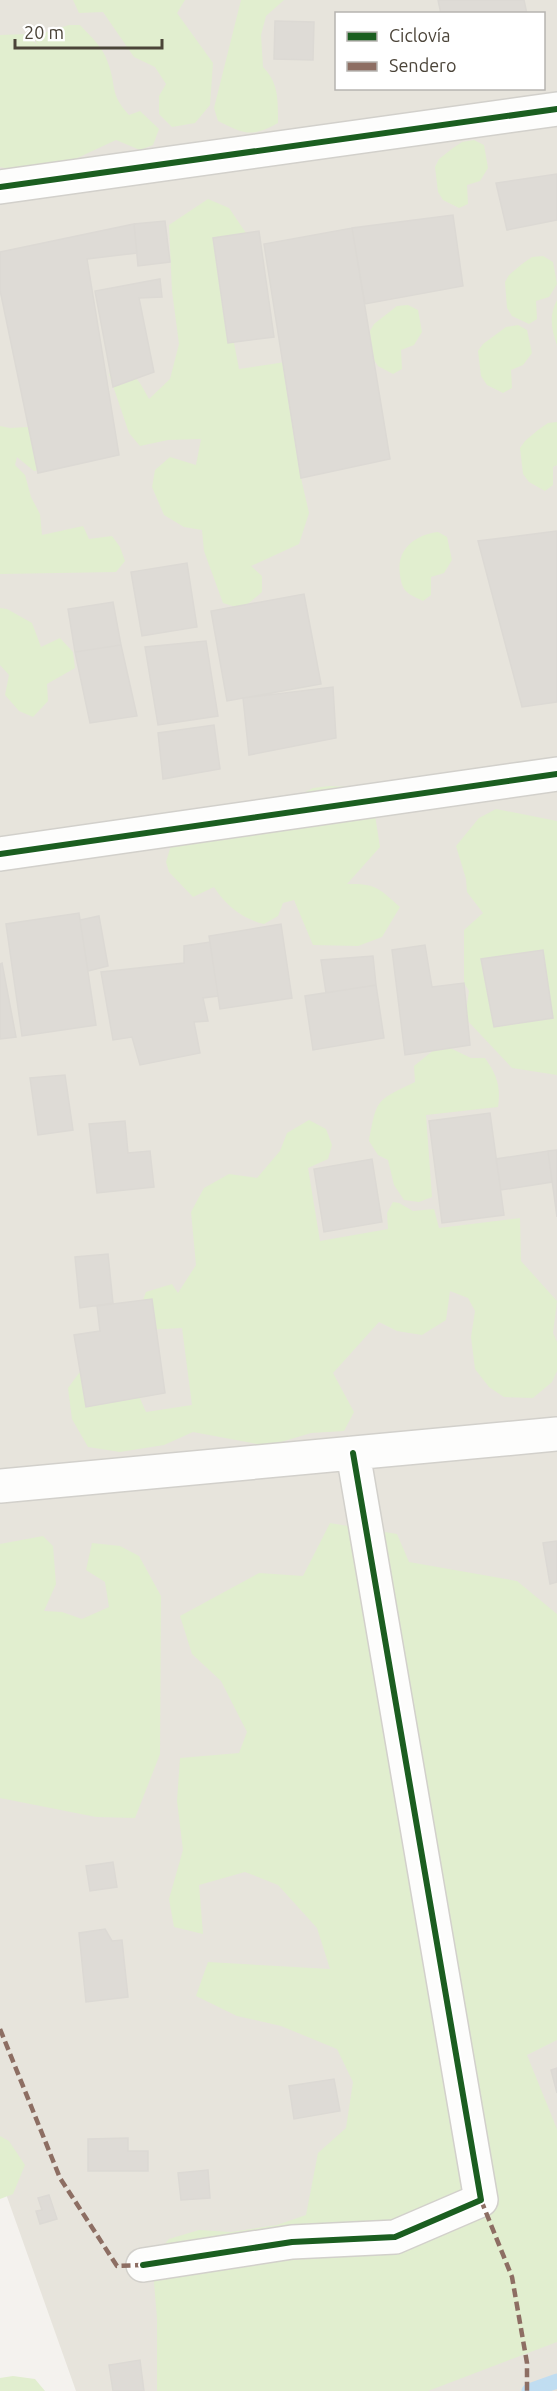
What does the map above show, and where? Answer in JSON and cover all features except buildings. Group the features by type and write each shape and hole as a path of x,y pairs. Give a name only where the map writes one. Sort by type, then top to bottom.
{"street":[{"path":"0,187 557,109"},
{"path":"0,854 557,774"},
{"path":"0,1486 557,1434"},
{"path":"143,2265 292,2242 395,2237 481,2200 353,1453"}],"shaded area":[{"path":"0,0 557,0 557,2391 76,2391 0,2177"}],"green space":[{"path":"73,0 185,0 177,13 213,63 210,105 195,123 172,127 159,114 159,96 166,84 155,67 134,57 103,12 79,13"},
{"path":"241,0 284,0 266,16 261,35 263,67 275,86 278,123 254,132 241,131 218,121 214,108"},
{"path":"69,25 80,25 100,47 111,71 116,95 129,115 140,111 159,129 153,145 140,150 116,140 58,167 31,174 0,167 0,35 27,34 37,45 34,36"},
{"path":"474,140 484,145 488,168 480,181 467,185 468,204 459,208 443,200 438,192 435,167 439,159 453,148 462,142"},
{"path":"208,199 229,208 248,236 218,260 239,369 292,361 314,470 301,478 309,513 299,544 251,566 262,576 262,592 242,609 223,603 204,551 202,530 184,527 164,515 152,487 155,470 170,457 196,465 201,439 168,440 140,446 129,433 109,374 124,365 140,383 149,399 170,379 179,344 172,291 169,225"},
{"path":"543,256 553,262 557,284 549,297 536,301 537,319 529,324 512,316 507,308 505,282 509,275 532,257"},
{"path":"557,300 557,345 552,322"},
{"path":"408,305 418,310 422,332 414,345 401,350 402,369 393,374 378,366 372,357 370,331 374,324 397,306"},
{"path":"518,325 527,330 532,353 523,365 511,370 512,388 503,393 487,385 481,376 478,351 483,344 506,327"},
{"path":"41,403 51,468 34,471 17,457 15,465 25,475 31,497 40,514 42,535 83,526 89,539 112,536 120,547 125,561 116,572 0,574 0,426 28,427"},
{"path":"557,422 557,465 553,467 553,485 545,491 529,482 523,474 520,448 538,430 548,423"},
{"path":"438,532 447,537 452,560 444,573 431,577 431,595 423,601 405,590 400,575 401,558 414,540"},
{"path":"0,608 7,609 32,623 41,647 60,638 73,652 75,668 47,684 48,701 33,717 19,711 5,695 9,675 0,665"},
{"path":"351,787 374,809 380,847 347,884 364,884 376,888 400,907 382,937 358,946 313,945 294,900 283,903 278,916 264,924 236,911 214,887 193,897 169,872 166,862 172,842 284,803 313,788"},
{"path":"496,809 557,821 557,1075 512,1068 465,1018 469,991 464,983 464,930 483,913 467,892 466,879 456,846 479,818"},
{"path":"448,1047 471,1058 485,1058 497,1081 498,1107 426,1115 432,1197 419,1202 404,1200 394,1185 388,1160 378,1155 369,1141 374,1116 380,1102 392,1093 415,1082 414,1066 435,1049"},
{"path":"309,1120 326,1129 332,1145 328,1159 308,1168 320,1241 388,1229 387,1213 393,1202 413,1211 434,1209 439,1228 520,1218 521,1261 557,1301 553,1333 557,1342 557,1371 552,1382 533,1398 504,1397 489,1387 475,1369 471,1337 475,1311 468,1298 450,1291 446,1320 422,1335 397,1331 379,1322 333,1373 354,1412 344,1431 311,1433 268,1446 193,1432 164,1445 120,1452 88,1447 72,1419 68,1388 85,1365 133,1383 146,1412 192,1405 182,1328 147,1330 139,1311 146,1292 172,1284 178,1293 196,1265 191,1212 204,1188 229,1174 257,1178 280,1151 287,1133"},
{"path":"330,1523 397,1534 409,1562 517,1581 557,1614 557,2040 527,2055 557,2129 557,2342 428,2391 157,2391 157,2318 152,2259 169,2239 199,2230 231,2232 277,2225 306,2215 318,2153 346,2128 353,2082 337,2049 281,2026 237,2016 196,1996 208,1962 330,1969 317,1928 278,1885 245,1872 199,1885 203,1934 174,1927 169,1899 183,1850 177,1801 180,1758 239,1753 247,1732 221,1681 192,1654 180,1616 259,1573 303,1576"},
{"path":"43,1536 53,1546 56,1584 44,1611 62,1612 82,1619 109,1607 105,1582 86,1570 92,1543 120,1546 139,1556 161,1596 160,1754 135,1818 96,1817 0,1798 0,1544"},
{"path":"0,2136 9,2141 25,2165 13,2194 0,2199"},
{"path":"13,2376 35,2379 45,2391 0,2391 0,2378"}],"waterway":[{"path":"529,2391 557,2381"}],"marked path":[{"path":"0,2029 60,2178 117,2266 143,2265"},
{"path":"481,2200 512,2277 527,2363 527,2391"}],"cycle path":[{"path":"0,187 557,109"},
{"path":"0,854 557,774"},
{"path":"143,2265 292,2242 395,2237 481,2200 353,1453"}]}
